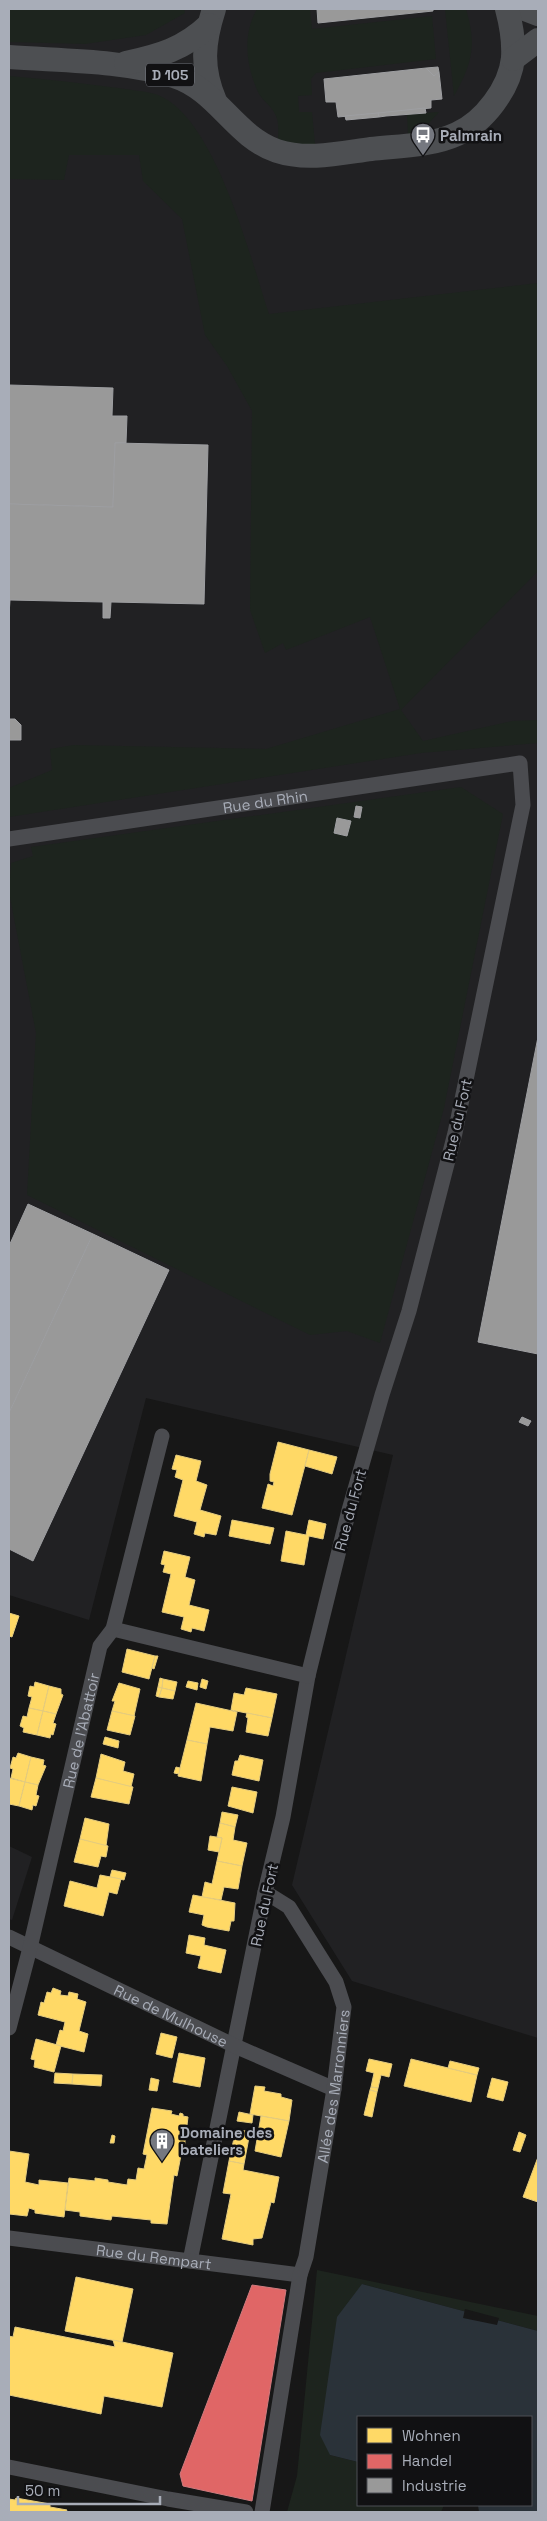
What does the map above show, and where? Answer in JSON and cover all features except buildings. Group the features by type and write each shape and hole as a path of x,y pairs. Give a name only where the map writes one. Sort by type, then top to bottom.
{"main road":[{"path":"212,17 205,39 205,60 207,75 215,102 232,122 255,141 277,151 296,156 327,155 422,143 456,135 472,125 490,106 506,84 513,58 508,9"},
{"path":"525,9 538,14"},
{"name":"D 105","path":"118,65 174,50 194,39 212,17"},
{"path":"513,58 538,40"},
{"name":"D 105","path":"9,58 118,65 176,77 200,87 215,102"}],"street":[{"name":"Rue du Rhin","path":"9,839 520,763"},
{"name":"Rue du Fort","path":"190,2262 283,1817 308,1676 349,1510 382,1395 409,1311 455,1133 523,805 520,763"},
{"name":"Rue de l'Abattoir","path":"9,2028 30,1948 100,1646 113,1629 162,1436"},
{"path":"113,1629 308,1676"},
{"name":"Allée des Marronniers","path":"262,2512 300,2275 306,2257 334,2089 344,2007 336,1982 289,1906 266,1892"},
{"name":"Rue de Mulhouse","path":"9,1937 235,2046 334,2089"},
{"name":"Rue du Rempart","path":"9,2238 300,2275"},
{"path":"9,2467 168,2506 246,2512"}],"shaded area":[{"path":"9,9 538,9 538,2038 352,1981 292,1885 393,1455 146,1398 89,1620 9,1595"},
{"path":"9,9 184,9 185,13 146,35 85,44 9,42"},
{"path":"257,9 310,9 312,29 432,16 436,59 316,73 311,79 312,95 298,96 299,112 312,112 315,144 278,142 276,115 259,94 249,62 249,29"},
{"path":"445,9 466,9 471,34 472,44 469,64 454,96"},
{"path":"9,76 146,92 155,94 176,107 196,129 213,158 228,191 269,314 538,283 538,571 401,710 423,741 512,721 538,720 538,743 421,753 9,817 9,788 52,770 50,749 74,745 266,749 400,709 370,617 286,650 283,643 265,653 250,610 252,411 227,366 205,335 182,219 143,181 139,155 69,155 64,180 9,179"},
{"path":"439,112 419,134 408,135 407,114"},
{"path":"461,787 503,814 444,1108 380,1343 347,1331 310,1335 27,1195 36,1033 9,892 11,863 33,856 31,847"},
{"path":"9,1846 32,1857 12,1920 9,1919"},
{"path":"317,2270 538,2316 538,2331 362,2284 330,2455 357,2462 357,2506 444,2506 441,2512 287,2512 297,2476"},
{"path":"362,2284 538,2331 538,2512 479,2512 478,2506 532,2506 532,2416 357,2416 357,2462 330,2455 320,2435 337,2317"}],"pier":[{"path":"465,2309 499,2318 497,2325 463,2318"}],"place":[{"name":"Palmrain","path":"423,156"},
{"name":"Domaine des bateliers","path":"162,2162"}]}
